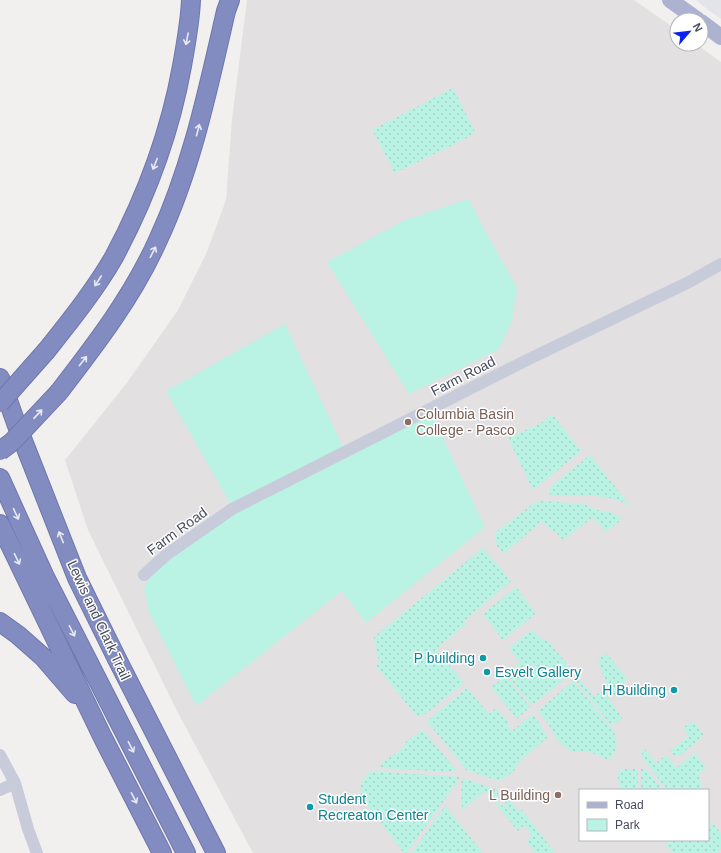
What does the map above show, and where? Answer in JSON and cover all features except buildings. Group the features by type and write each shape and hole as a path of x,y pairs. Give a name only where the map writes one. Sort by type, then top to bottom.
{"highway":[{"path":"0,403 47,350 81,308 113,258 138,209 161,150 178,90 190,22 191,0"},
{"path":"207,92 216,0"},
{"path":"0,451 12,442 59,392 110,324 140,275 158,241 183,181 200,122 226,11 230,0"},
{"name":"Lewis and Clark Trail","path":"0,378 16,423 78,578 118,661 216,853"},
{"path":"0,478 44,575 186,853"},
{"path":"0,524 103,738 162,853"},
{"path":"0,622 18,635 43,657 75,695 103,738"},
{"path":"118,661 130,670 228,853"}],"main road":[{"path":"670,0 687,12"},
{"path":"709,28 721,37"}],"street":[{"name":"Farm Road","path":"144,575 166,555 232,509 529,359 689,282 721,264"},
{"path":"0,755 15,783 28,829 37,853"},
{"path":"0,790 15,783"}],"shaded area":[{"name":"Columbia Basin College - Pasco","path":"247,0 634,0 669,24 669,52 707,52 721,62 721,853 253,853 177,711 88,530 65,460 126,384 178,310 206,254 226,200 232,119"},
{"path":"696,0 721,0 721,19 703,6"}],"green space":[{"path":"453,88 475,132 465,139 395,173 372,130"},
{"path":"468,199 517,288 512,320 499,349 409,394 327,262 403,221"},
{"path":"285,324 343,447 230,503 166,391"},
{"path":"430,411 485,527 366,623 342,591 196,706 149,612 144,588 152,574 169,557 245,505"},
{"path":"552,414 581,451 533,490 508,438 541,423"},
{"path":"590,455 639,517 631,508 618,500 590,496 551,495 548,491 554,484"},
{"path":"543,501 583,504 598,510 613,513 622,519 606,532 593,517 563,540 555,531 552,531 542,521 504,553 497,546 495,533 534,503"},
{"path":"483,548 511,581 464,621 466,624 436,649 464,683 423,716 416,715 376,666 379,662 374,637"},
{"path":"516,587 536,613 503,640 483,614"},
{"path":"532,630 544,641 546,639 574,672 532,705 506,674 520,663 509,648"},
{"path":"607,654 627,679 620,687 623,692 616,698 605,679 598,659"},
{"path":"506,676 530,707 517,719 491,687"},
{"path":"578,677 594,697 603,690 622,718 612,726 575,680"},
{"path":"573,681 613,730 617,742 616,750 612,757 608,760 582,751 572,752 558,741 549,725 538,711"},
{"path":"467,688 489,714 496,708 509,724 508,726 512,731 533,714 548,737 521,760 513,772 499,781 466,770 427,721"},
{"path":"693,721 704,735 679,756 674,755 670,751 689,736 683,728"},
{"path":"423,730 456,770 453,772 380,768 383,762 402,749 406,742"},
{"path":"645,749 656,763 666,755 676,768 695,753 706,768 699,773 702,789 666,789 642,757 642,751"},
{"path":"621,769 638,769 638,789 620,789 618,781 619,771"},
{"path":"641,769 646,769 662,789 641,789"},
{"path":"371,771 459,777 407,853 404,853 361,796 361,784"},
{"path":"465,779 498,790 497,804 507,807 501,798 502,791 507,794 516,809 522,810 555,853 536,853 526,841 532,835 524,825 518,831 485,791 462,810 461,782"},
{"path":"445,806 483,853 412,853"},
{"path":"709,823 712,823 721,833 721,849 717,853 673,853 665,844 669,841 709,841"}],"place":[{"name":"Columbia Basin College - Pasco","path":"408,422"},
{"name":"P building","path":"483,658"},
{"name":"Esvelt Gallery","path":"487,672"},
{"name":"H Building","path":"674,690"},
{"name":"L Building","path":"558,795"},
{"name":"Student Recreaton Center","path":"310,807"}]}
